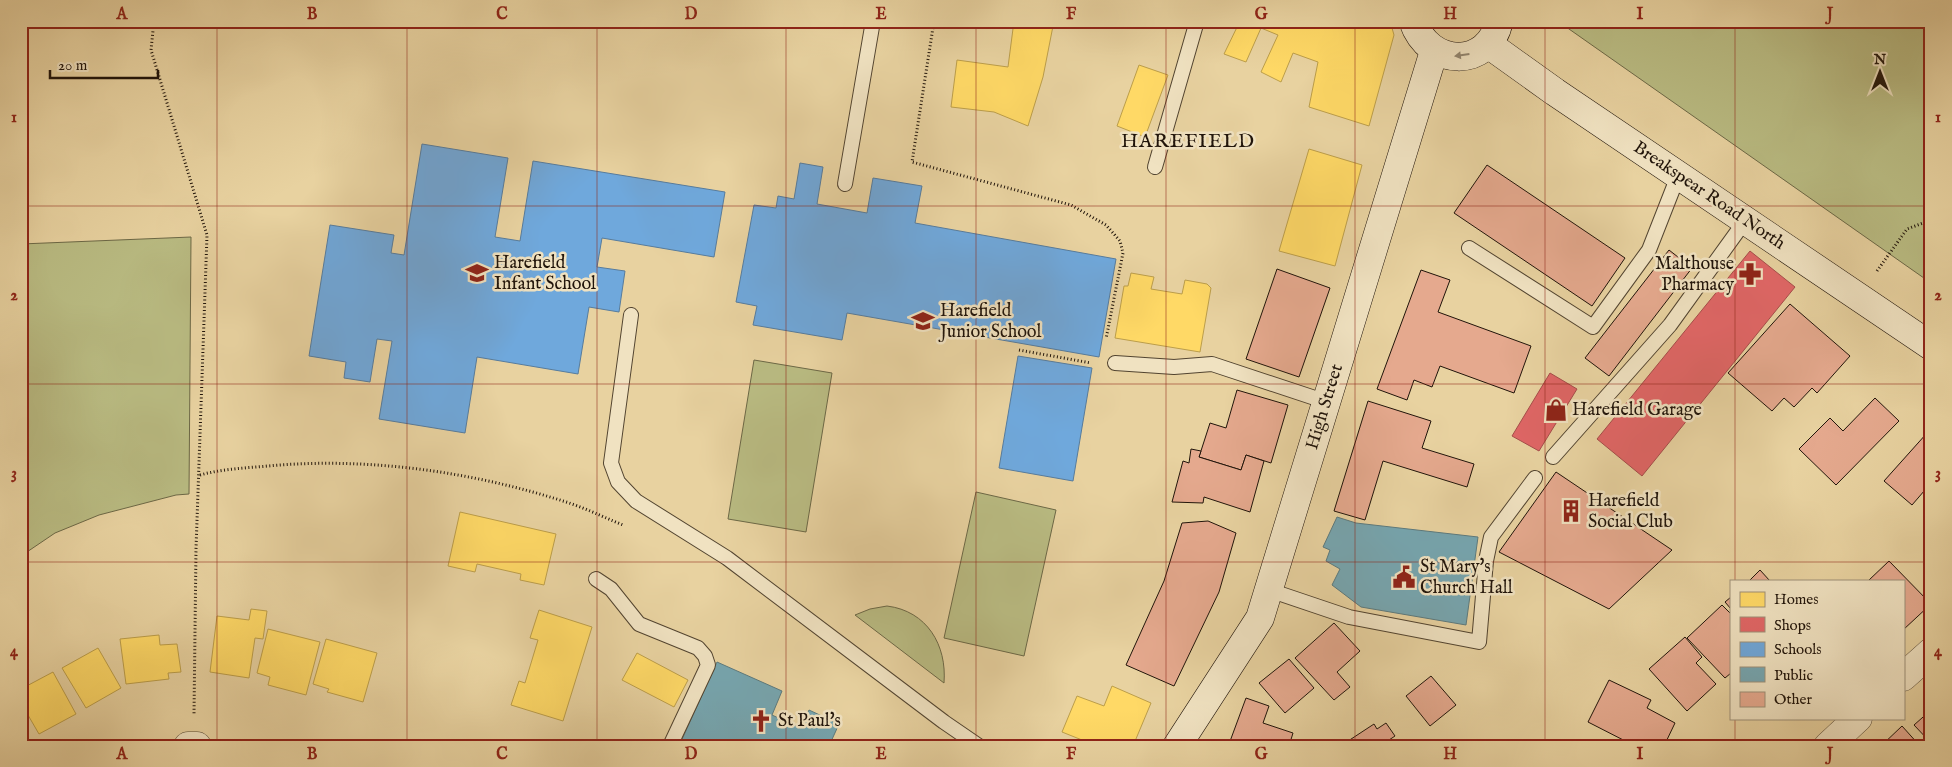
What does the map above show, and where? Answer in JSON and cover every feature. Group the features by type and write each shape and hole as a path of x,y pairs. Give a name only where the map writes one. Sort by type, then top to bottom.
{"street":[{"path":"1413,21 1425,44 1434,51 1448,56 1462,56 1476,52 1493,32"},
{"name":"Breakspear Road North","path":"1493,32 1678,176 1931,346"},
{"name":"High Street","path":"1177,746 1260,618 1434,51"},
{"path":"1904,676 1931,652"},
{"path":"1828,746 1856,720"}],"lane":[{"path":"845,184 873,21"},
{"path":"1155,167 1198,21"},
{"path":"1469,248 1593,326 1649,250 1678,176"},
{"path":"1553,457 1670,325 1745,221"},
{"path":"631,314 612,463 618,482 636,501 727,558 944,722 979,746"},
{"path":"1115,363 1174,367 1212,364 1327,402"},
{"path":"1269,590 1348,617 1479,642 1486,561 1491,538 1535,478"},
{"path":"596,580 611,589 639,624 698,648 705,656 708,665 670,746"}],"path":[{"path":"154,21 151,50 207,236 196,549 193,745"},
{"path":"934,21 912,162 1071,205 1106,225 1120,241 1123,253 1105,346"},
{"path":"1859,296 1907,230 1931,220"},
{"path":"1019,350 1092,363"},
{"path":"200,475 218,470 300,463 356,463 507,485 564,502 632,529"}],"green space":[{"path":"1558,21 1931,21 1931,283 1569,29"},
{"path":"191,237 189,494 176,495 99,515 55,533 21,556 21,244"},
{"path":"754,360 832,373 806,532 728,519"},
{"path":"976,492 1056,510 1024,656 944,638"},
{"path":"887,606 901,609 913,615 932,632 942,656 944,683 855,615 870,609"}],"building: Homes":[{"path":"111,21 141,21 141,27 111,26"},
{"path":"164,21 203,21 203,26 164,27"},
{"path":"255,21 290,21 290,26 255,27"},
{"path":"1014,21 1074,21 1072,27 1053,26 1043,77 1028,126 994,112 951,107 957,60 1008,67"},
{"path":"1240,21 1390,21 1394,35 1369,126 1309,107 1318,62 1293,53 1281,82 1261,72 1278,35 1261,28 1246,62 1224,54"},
{"path":"1139,65 1168,75 1145,137 1117,126"},
{"path":"1309,149 1362,165 1335,266 1279,251"},
{"path":"1131,273 1154,277 1151,289 1182,294 1185,280 1207,284 1211,288 1200,352 1115,338 1124,286 1128,286"},
{"path":"460,512 556,534 544,585 520,580 521,574 477,564 475,572 448,566"},
{"path":"251,609 267,611 263,639 255,638 249,678 210,672 217,616 249,620"},
{"path":"539,610 592,627 563,721 511,705 519,681 525,683 538,640 530,638"},
{"path":"268,629 320,642 306,695 268,685 270,677 257,673"},
{"path":"159,635 160,645 177,644 181,672 168,673 169,679 126,684 120,639"},
{"path":"326,639 377,653 363,702 327,692 329,689 313,684"},
{"path":"98,648 121,688 86,708 62,668"},
{"path":"637,653 688,680 674,707 622,680"},
{"path":"53,672 76,714 39,734 21,703 21,689"},
{"path":"1112,686 1151,703 1133,746 1079,746 1082,740 1062,732 1077,696 1104,706"}],"building: Shops":[{"path":"1750,251 1795,287 1642,476 1597,439"},
{"path":"1550,373 1577,389 1539,451 1512,436"}],"building: Schools":[{"path":"422,144 508,158 495,237 520,241 533,161 725,192 714,257 602,238 597,267 625,271 619,312 589,307 578,374 477,357 465,433 379,419 392,341 377,339 370,382 344,378 346,362 309,356 330,225 394,235 391,253 404,255"},
{"path":"800,163 823,167 817,204 867,213 873,178 922,186 915,223 1116,259 1099,357 847,313 842,340 753,325 757,306 736,302 754,205 776,208 778,196 794,199"},
{"path":"1018,356 1092,368 1073,481 999,468"}],"building: Public":[{"name":"St Mary's Church Hall","path":"1337,517 1356,523 1478,537 1466,625 1361,607 1332,585 1340,569 1326,561 1330,550 1323,547"},
{"path":"717,662 782,691 772,715 800,728 809,710 839,724 829,746 679,746"}],"building: Other":[{"path":"1487,165 1625,258 1592,306 1454,213"},
{"path":"1669,250 1692,268 1609,376 1585,358"},
{"path":"1277,269 1330,288 1299,377 1246,359"},
{"path":"1421,270 1450,280 1438,312 1531,346 1514,393 1440,366 1432,387 1414,380 1407,400 1377,389"},
{"path":"1790,304 1850,356 1817,393 1812,388 1794,407 1784,398 1772,411 1728,373"},
{"path":"1237,390 1288,405 1271,463 1246,455 1241,470 1199,457 1210,423 1226,428"},
{"path":"1875,398 1899,421 1836,485 1799,449 1830,418 1843,431"},
{"path":"1368,401 1431,421 1422,448 1474,464 1467,487 1383,461 1365,520 1334,511"},
{"path":"1927,433 1931,436 1931,483 1912,505 1884,481"},
{"path":"1191,449 1201,451 1199,457 1241,470 1246,455 1264,461 1250,512 1204,497 1203,503 1172,502 1183,461 1189,463"},
{"name":"Harefield Social Club","path":"1556,472 1672,550 1609,609 1499,552"},
{"path":"1208,521 1236,533 1219,592 1174,686 1126,665 1164,581 1182,523"},
{"path":"1889,561 1931,604 1904,629 1904,580 1869,580"},
{"path":"1760,570 1769,580 1750,580"},
{"path":"1730,598 1730,608 1725,602"},
{"path":"1722,605 1730,613 1730,674 1725,678 1687,638"},
{"path":"1334,623 1360,651 1337,672 1350,687 1334,700 1295,658"},
{"path":"1685,637 1702,657 1696,663 1716,684 1687,711 1649,669"},
{"path":"1289,659 1314,688 1285,713 1259,683"},
{"path":"1431,676 1456,705 1430,726 1406,696"},
{"path":"1609,680 1651,700 1647,708 1675,723 1664,746 1635,746 1588,722"},
{"path":"1246,698 1269,706 1263,723 1293,733 1289,746 1229,744"},
{"path":"1931,710 1931,743 1914,725"},
{"path":"1386,723 1395,736 1389,740 1393,746 1342,745 1374,724 1377,729"},
{"path":"1902,726 1920,746 1881,746"}],"place":[{"name":"Harefield Infant School","path":"477,273"},
{"name":"Malthouse Pharmacy","path":"1750,274"},
{"name":"Harefield Junior School","path":"923,321"},
{"name":"Harefield Garage","path":"1556,410"},
{"name":"Harefield Social Club","path":"1571,511"},
{"name":"St Mary's Church Hall","path":"1404,577"},
{"name":"St Paul's","path":"761,721"}],"district":[{"name":"HAREFIELD","path":"1188,141"}]}
